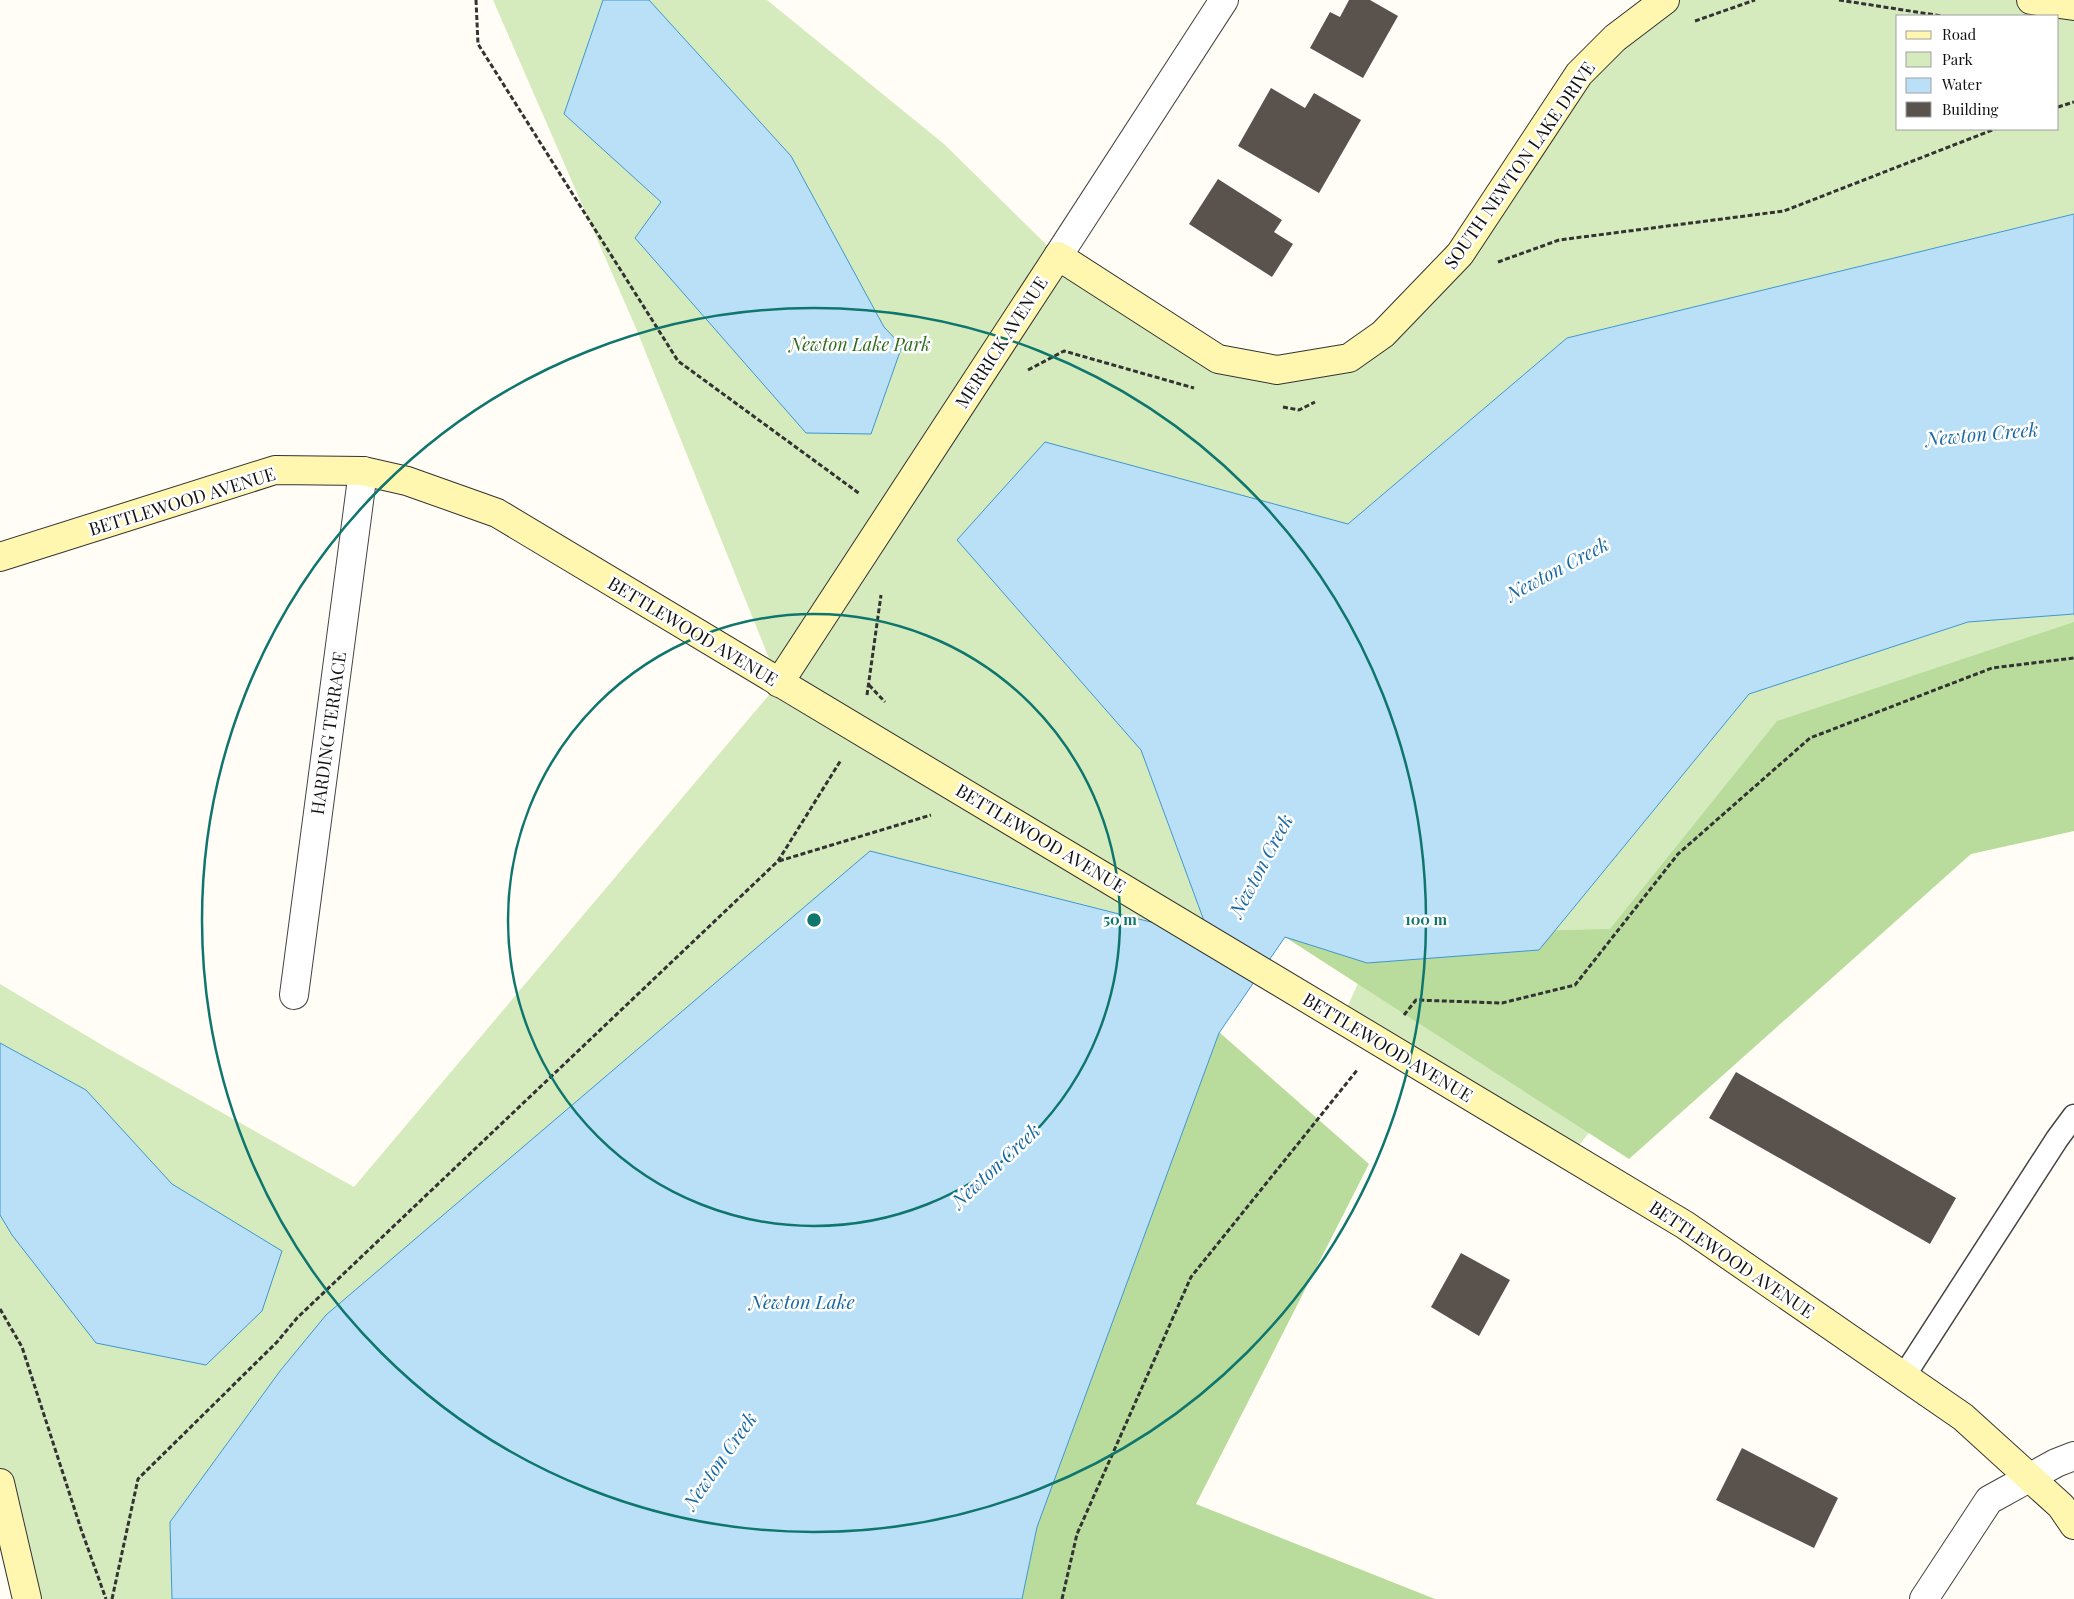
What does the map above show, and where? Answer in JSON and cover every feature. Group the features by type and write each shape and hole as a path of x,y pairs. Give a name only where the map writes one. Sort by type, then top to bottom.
{"street":[{"name":"MERRICK AVENUE","path":"779,683 1224,0"},
{"name":"SOUTH NEWTON LAKE DRIVE","path":"1058,256 1218,359 1277,370 1349,358 1383,334 1460,254 1579,74 1615,38 1665,0"},
{"path":"2031,0 2074,6"},
{"name":"BETTLEWOOD AVENUE","path":"0,557 275,470 364,472 407,481 497,513 779,683 1153,904 1685,1225 1963,1416 2061,1506 2074,1525"},
{"name":"HARDING TERRACE","path":"294,995 364,472"},
{"path":"1924,1599 1989,1500 2074,1456"},
{"path":"0,1483 27,1599"}],"lane":[{"path":"1904,1376 2074,1116"}],"path":[{"path":"476,0 478,44 678,361 865,498"},
{"path":"1690,23 1756,0"},
{"path":"1839,0 1936,15"},
{"path":"2059,107 2074,102"},
{"path":"1496,256 1491,264 1559,240 1784,211 1992,130"},
{"path":"1022,374 1064,350 1197,389"},
{"path":"1280,406 1299,410 1317,401"},
{"path":"112,1599 138,1479 277,1342 296,1318 778,861 860,731 869,685 880,598 884,589"},
{"path":"1062,1599 1076,1534 1191,1277 1416,1000 1502,1003 1574,985 1678,854 1810,738 1992,668 2074,658"},
{"path":"0,1309 22,1347 81,1529 106,1599"}],"green space":[{"name":"Newton Lake Park","path":"493,0 767,0 944,144 1058,256 1144,313 1277,370 1383,334 1579,74 1665,0 2031,0 2074,6 2074,214 1567,338 1348,524 1045,443 958,540 1141,750 1210,937 326,1315 280,1371 170,1522 172,1599 27,1599 0,1483 0,984 107,1048 354,1187 779,683 635,326"},
{"path":"2074,614 2074,816 1825,846 1570,1156 1342,1019 1367,963 1539,950 1749,694 1968,622"},
{"path":"2074,622 2074,831 1971,854 1629,1159 1285,937 1610,929 1777,721"},
{"path":"1219,1032 1369,1164 1196,1504 1435,1599 1022,1599 1037,1527"}],"water":[{"path":"603,0 649,0 791,156 884,327 902,346 871,434 806,433 635,238 661,202 564,114"},
{"name":"Newton Lake","path":"2074,214 2074,614 1968,622 1749,694 1539,950 1367,963 1285,937 1219,1033 1037,1527 1022,1599 172,1599 170,1522 280,1371 326,1315 870,851 1210,937 1141,750 957,540 1045,442 1348,524 1567,338"},
{"path":"0,1043 86,1090 172,1184 282,1251 262,1311 206,1365 96,1343 12,1235 0,1215"}],"building":[{"path":"1349,0 1370,0 1398,16 1363,78 1310,48 1330,12 1340,17"},
{"path":"1271,88 1305,108 1314,93 1361,120 1319,193 1238,146"},
{"path":"1218,179 1282,220 1274,232 1293,244 1272,277 1189,224"},
{"path":"1736,1072 1956,1198 1930,1244 1709,1118"},
{"path":"1461,1253 1510,1280 1479,1336 1431,1307"},
{"path":"1742,1448 1838,1498 1814,1548 1716,1500"}],"water label":[{"name":"Newton Creek","path":"1982,433"},
{"name":"Newton Creek","path":"1557,568"},
{"name":"Newton Creek","path":"1260,865"},
{"name":"Newton Creek","path":"995,1165"},
{"name":"Newton Creek","path":"719,1460"}]}
